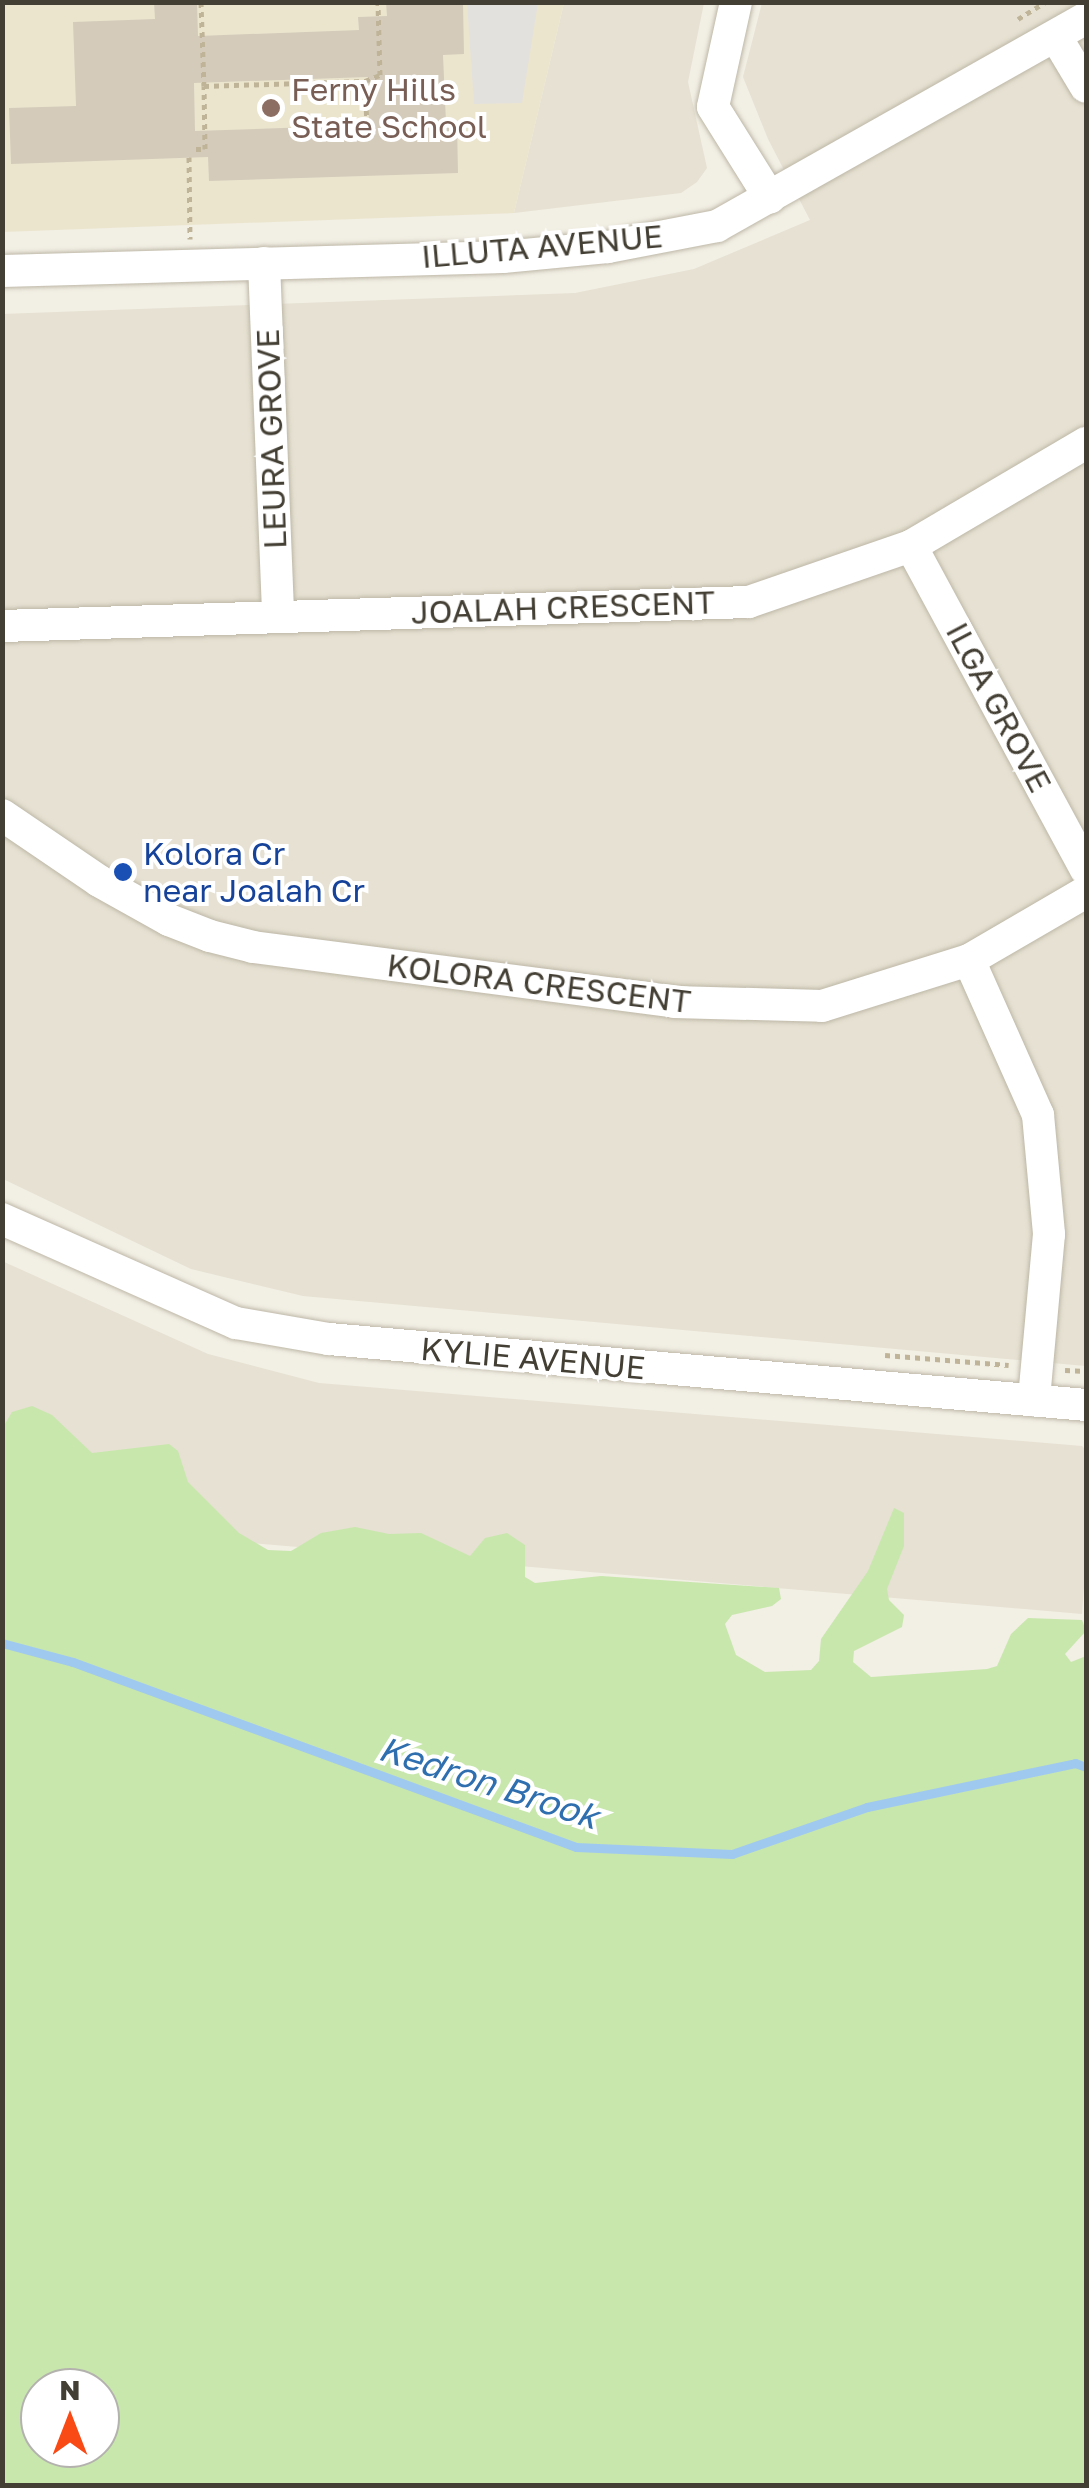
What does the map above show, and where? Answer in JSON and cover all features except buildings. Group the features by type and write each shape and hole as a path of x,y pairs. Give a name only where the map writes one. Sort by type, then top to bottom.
{"street":[{"path":"736,2 714,107 770,198"},
{"name":"ILLUTA AVENUE","path":"2,271 503,256 608,247 717,226 1086,18"},
{"path":"1056,37 1086,87"},
{"name":"LEURA GROVE","path":"264,263 278,614"},
{"name":"JOALAH CRESCENT","path":"2,626 278,614 749,602 911,546 1086,443"},
{"name":"ILGA GROVE","path":"911,546 1086,869"},
{"name":"KOLORA CRESCENT","path":"2,815 99,882 169,920 253,947 674,1002 822,1006 969,960 1086,892"},
{"path":"969,960 1038,1114 1049,1234 1034,1400"},
{"name":"KYLIE AVENUE","path":"2,1219 236,1323 328,1340 1086,1405"}],"path":[{"path":"196,149 205,149 201,2"},
{"path":"204,86 365,81 380,74 378,2"},
{"path":"1011,23 1045,2"},
{"path":"365,81 367,125"},
{"path":"2,107 2,164"},
{"path":"189,158 190,226"},
{"path":"171,242 209,241"},
{"path":"882,1354 1086,1372"}],"shaded area":[{"name":"Ferny Hills State School","path":"2,3 564,3 514,213 3,232"},
{"path":"467,3 538,3 522,103 474,104"},
{"path":"564,3 704,3 688,82 707,168 697,182 681,193 514,213"},
{"path":"762,3 1086,3 1086,1366 303,1296 191,1269 3,1179 2,314 575,293 694,269 810,220 768,139 743,77"},
{"path":"2,1261 208,1354 319,1383 1082,1446 1086,1450 1086,1559 1082,1614 181,1537 3,1452"}],"green space":[{"path":"32,1406 52,1415 92,1453 169,1444 178,1451 188,1482 239,1533 268,1550 291,1551 321,1533 355,1527 389,1534 421,1533 470,1556 485,1538 507,1533 525,1545 525,1577 535,1583 601,1576 779,1588 781,1599 772,1606 732,1615 725,1624 736,1655 765,1672 811,1670 819,1661 821,1639 868,1571 894,1508 904,1513 904,1546 887,1589 889,1600 904,1615 902,1627 854,1651 853,1662 871,1677 987,1669 997,1666 1011,1634 1028,1618 1082,1620 1086,1631 1065,1654 1071,1662 1086,1656 1086,2485 3,2485 2,1429 12,1412"}],"waterway":[{"name":"Kedron Brook","path":"2,1643 73,1662 576,1847 732,1854 867,1807 1075,1763 1086,1767"}],"place":[{"name":"Ferny Hills State School","path":"271,108"},
{"name":"Kolora Cr near Joalah Cr","path":"123,872"}]}
